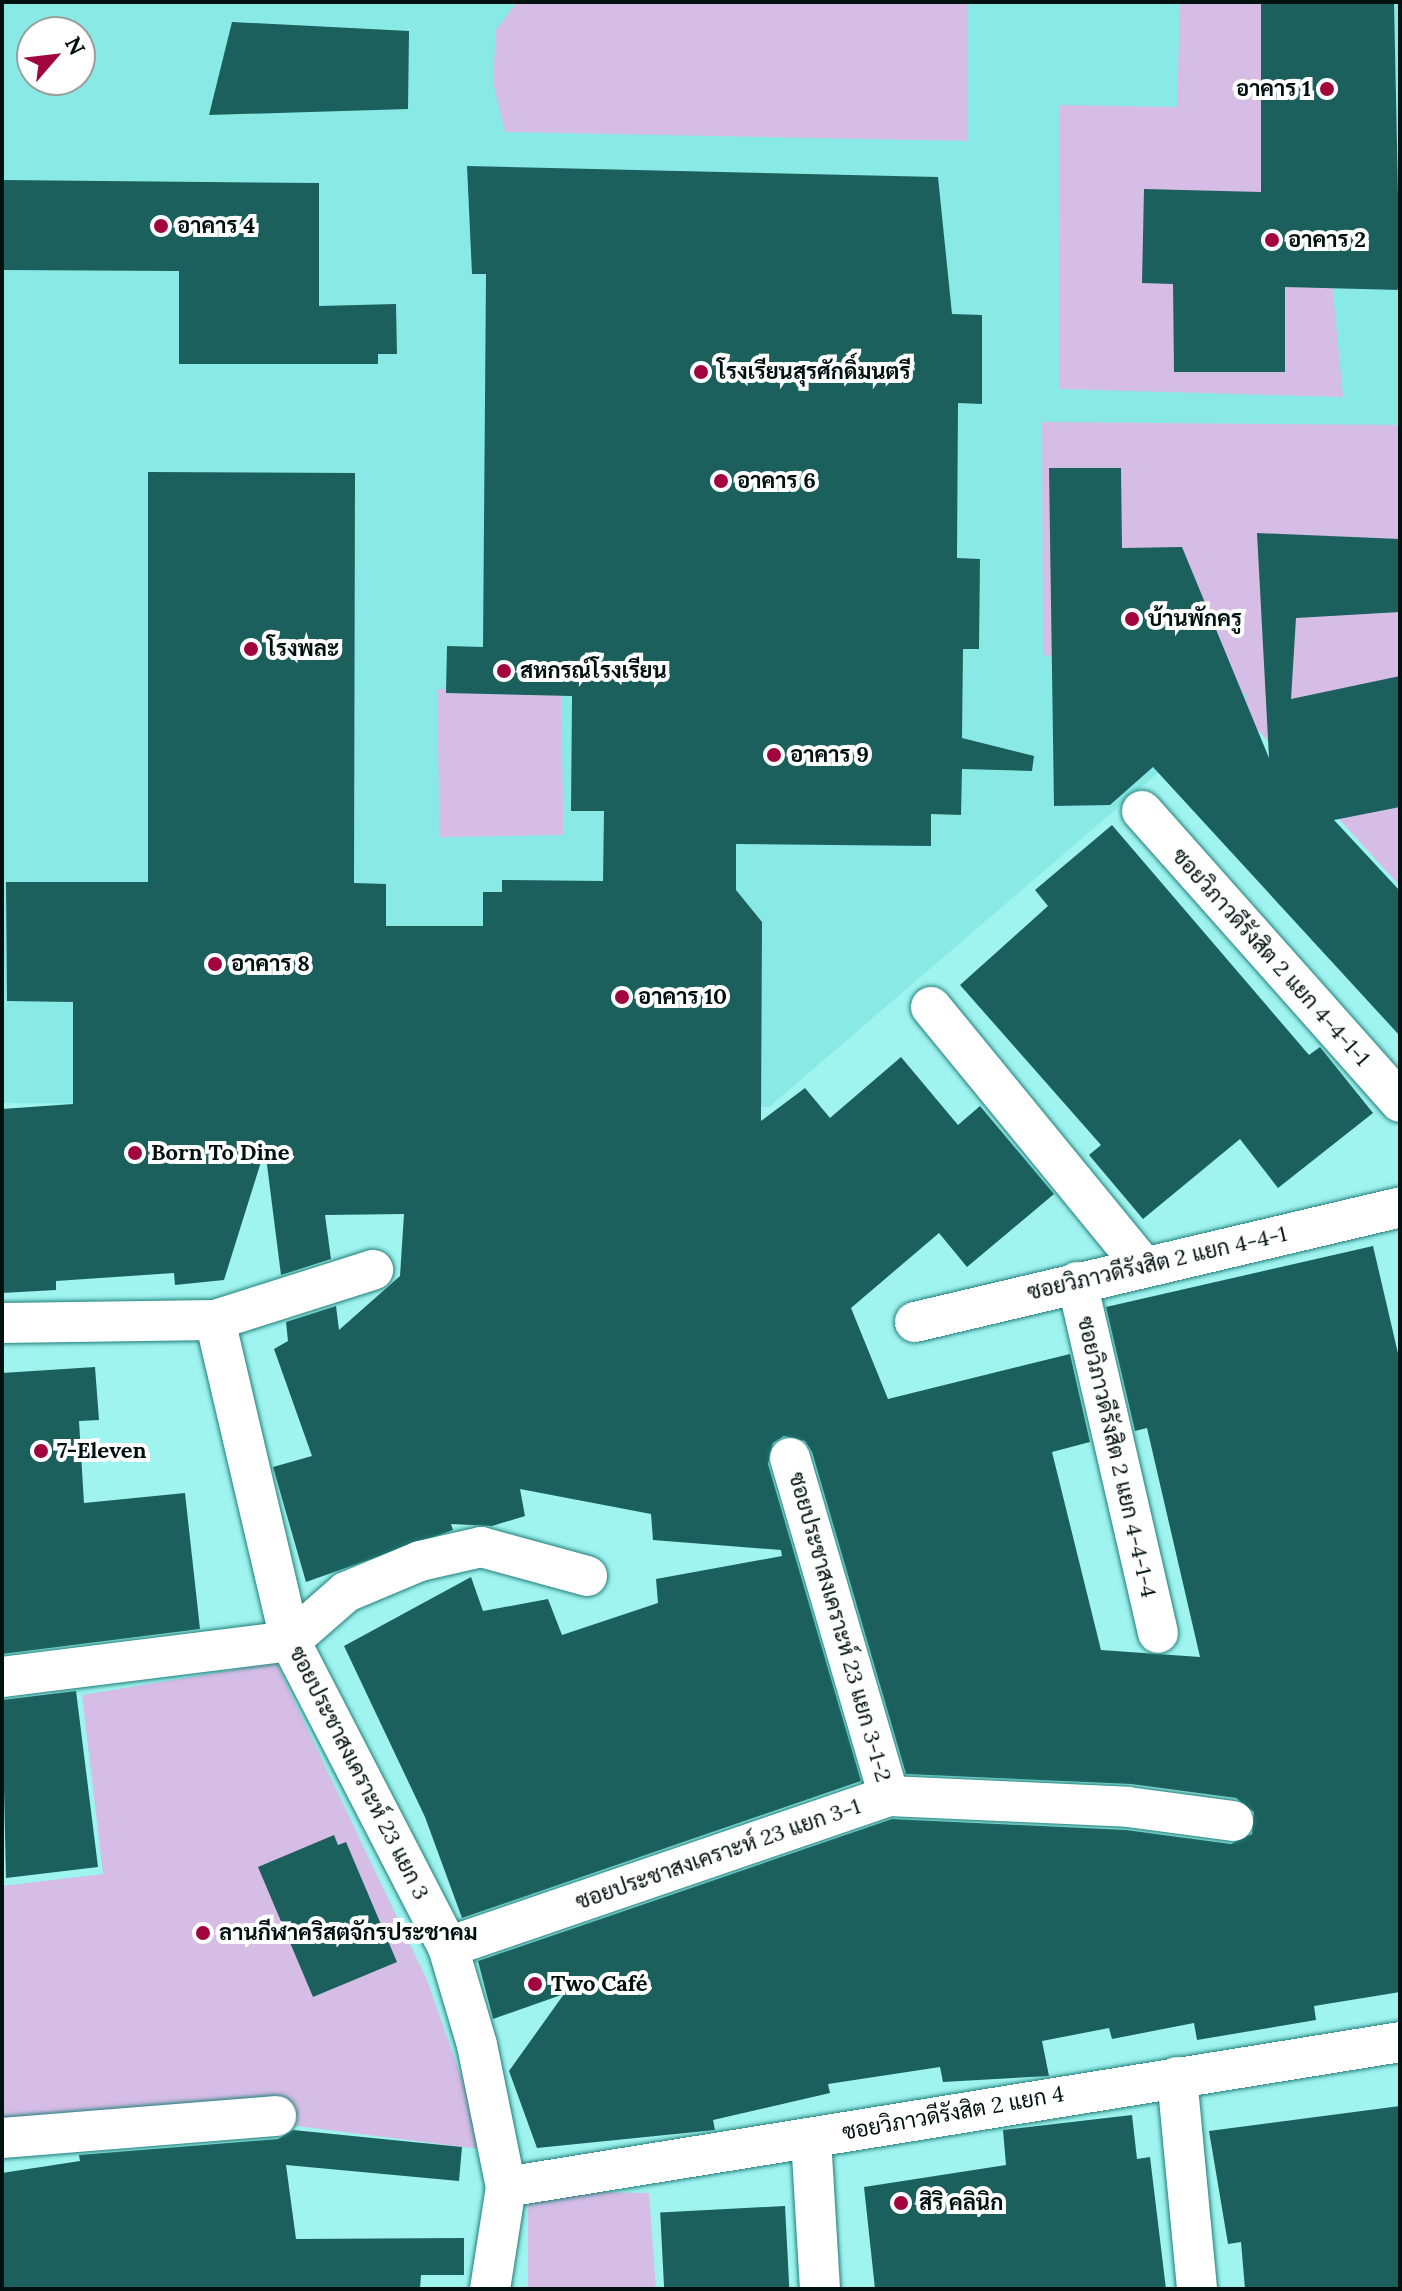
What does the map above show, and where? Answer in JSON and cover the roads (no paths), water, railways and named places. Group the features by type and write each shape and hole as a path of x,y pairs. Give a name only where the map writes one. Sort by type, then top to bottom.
{"street":[{"name":"ซอยวิภาวดีรังสิต 2 แยก 4-4-1-1","path":"1142,811 1400,1102"},
{"path":"931,1007 1143,1266"},
{"name":"ซอยวิภาวดีรังสิต 2 แยก 4-4-1","path":"915,1322 1400,1208"},
{"path":"2,1323 215,1320 373,1270"},
{"name":"ซอยวิภาวดีรังสิต 2 แยก 4-4-1-4","path":"1077,1282 1158,1633"},
{"name":"ซอยประชาสงเคราะห์ 23 แยก 3","path":"215,1320 290,1641 448,1947 504,2150 506,2187 490,2289"},
{"name":"ซอยประชาสงเคราะห์ 23 แยก 3-1-2","path":"790,1458 889,1796"},
{"path":"2,1677 290,1641 346,1592 420,1561 481,1547 587,1576"},
{"name":"ซอยประชาสงเคราะห์ 23 แยก 3-1","path":"448,1947 889,1796 1128,1807 1233,1821"},
{"name":"ซอยวิภาวดีรังสิต 2 แยก 4","path":"506,2187 1400,2042"},
{"path":"1177,2077 1197,2289"},
{"path":"2,2138 276,2116"},
{"path":"811,2138 820,2289"}],"place":[{"name":"อาคาร 1","path":"1327,89"},
{"name":"อาคาร 4","path":"161,226"},
{"name":"อาคาร 2","path":"1272,240"},
{"name":"โรงเรียนสุรศักดิ์มนตรี","path":"701,372"},
{"name":"อาคาร 6","path":"721,481"},
{"name":"บ้านพักครู","path":"1132,619"},
{"name":"โรงพละ","path":"251,649"},
{"name":"สหกรณ์โรงเรียน","path":"504,671"},
{"name":"อาคาร 9","path":"774,755"},
{"name":"อาคาร 8","path":"215,964"},
{"name":"อาคาร 10","path":"622,997"},
{"name":"Born To Dine","path":"135,1153"},
{"name":"7-Eleven","path":"41,1451"},
{"name":"ลานกีฬาคริสตจักรประชาคม","path":"203,1933"},
{"name":"Two Café","path":"535,1984"},
{"name":"สิริ คลินิก","path":"901,2203"}]}
